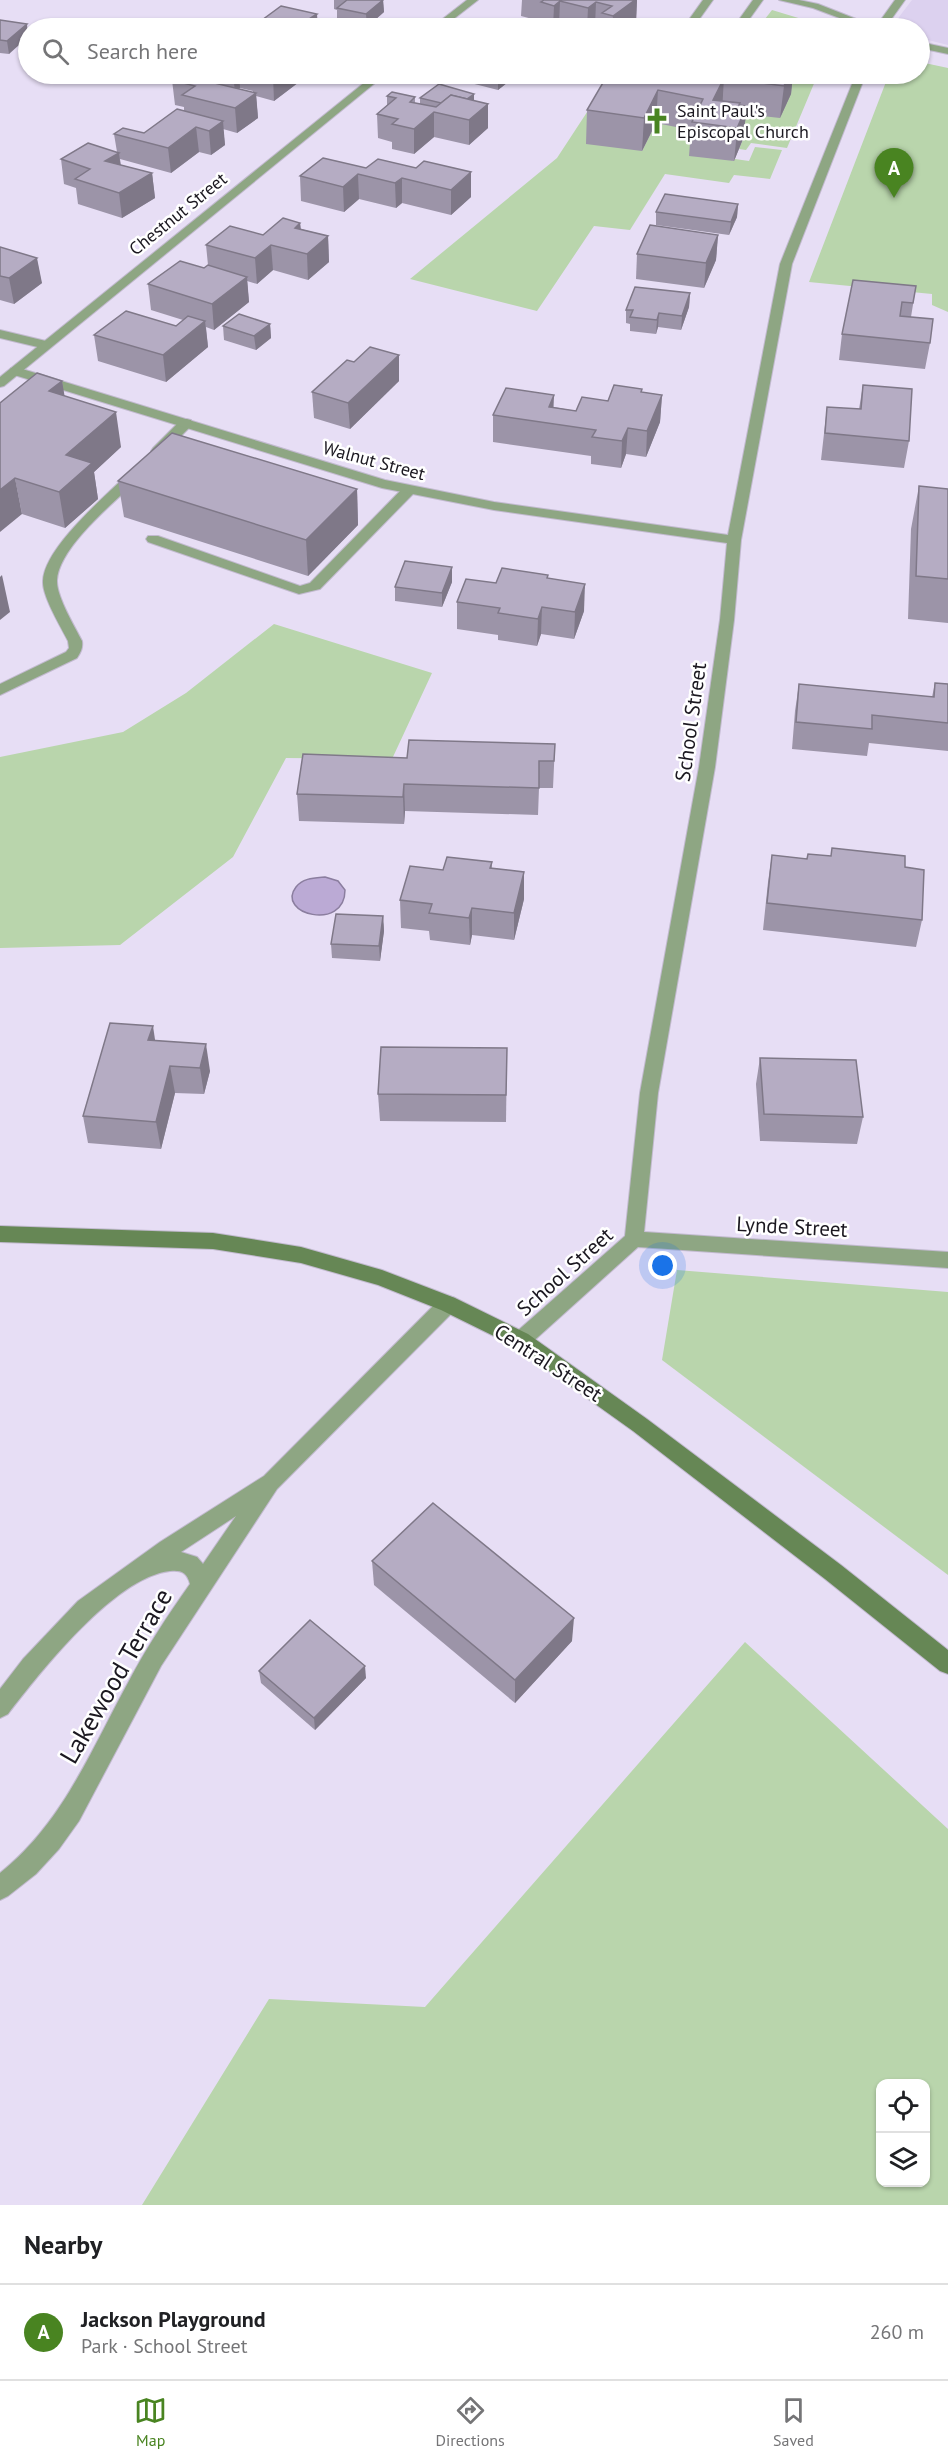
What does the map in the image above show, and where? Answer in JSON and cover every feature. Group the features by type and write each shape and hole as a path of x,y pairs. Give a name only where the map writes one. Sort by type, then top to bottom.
{"main road":[{"name":"Central Street","path":"0,1234 213,1241 311,1258 382,1278 448,1304 521,1340 640,1425 833,1572 948,1664"}],"street":[{"path":"449,18 472,0"},
{"path":"695,18 708,0"},
{"path":"744,18 758,0"},
{"path":"784,0 815,6 847,18"},
{"path":"887,18 900,0"},
{"path":"930,47 948,51"},
{"name":"Chestnut Street","path":"0,383 369,84"},
{"name":"School Street","path":"521,1340 634,1239 649,1093 707,767 727,620 734,540 788,258 857,84"},
{"path":"0,334 46,345"},
{"name":"Walnut Street","path":"15,371 356,477 409,490 494,506 734,540"},
{"path":"0,690 72,655 76,648 75,641 50,582 53,566 73,537 186,423"},
{"path":"153,539 299,590 308,590 315,586 409,490"},
{"name":"Lynde Street","path":"634,1239 948,1260"},
{"name":"Lakewood Terrace","path":"0,1888 22,1873 44,1852 64,1826 153,1661 271,1482 448,1304"},
{"name":"Lakewood Terrace","path":"0,1707 31,1666 86,1608 271,1482"},
{"path":"141,1569 166,1561 178,1560 190,1564 200,1574 201,1586"}],"shaded area":[{"path":"912,0 948,0 948,45 930,40 930,18 899,17"},
{"path":"325,877 338,881 345,890 342,903 334,911 324,915 302,911 295,905 292,897 296,887 309,879"}],"green space":[{"path":"772,10 798,18 766,18"},
{"path":"930,64 948,68 948,312 932,305 932,294 809,282 885,84 930,84"},
{"path":"605,84 634,84 622,105 642,151 656,123 687,127 687,130 700,132 733,161 735,159 749,161 755,147 782,150 770,179 734,175 729,183 665,174 630,230 594,226 537,311 410,279 557,158"},
{"path":"763,84 814,84 787,148 751,143 746,150 739,149 743,139 736,138 717,117"},
{"path":"274,624 432,673 392,759 286,758 233,857 120,945 0,948 0,757 123,732 186,693"},
{"path":"677,1270 948,1292 948,1575 662,1360"},
{"path":"745,1642 948,1829 948,2205 142,2205 269,1999 425,2007"}],"building":[{"path":"347,0 383,0 366,14 337,8"},
{"path":"544,0 635,0 613,16 602,13 612,6 596,2 588,8 560,1 554,6 541,2"},
{"path":"281,6 317,14 311,18 265,18"},
{"path":"0,20 18,23 18,32 7,41 0,40"},
{"path":"187,84 218,84 256,93 235,108 182,95 195,86"},
{"path":"439,84 474,94 467,99 451,95 441,103 420,98"},
{"path":"602,84 721,84 713,100 747,106 737,128 692,122 703,99 658,90 644,118 587,110"},
{"path":"392,92 415,97 410,102 436,107 451,95 488,104 469,120 434,112 414,129 392,124 398,119 377,114 396,98 387,96"},
{"path":"177,109 223,121 209,131 196,127 168,148 114,134 123,128 144,133"},
{"path":"88,143 119,153 105,161 152,173 119,193 75,179 90,169 61,159"},
{"path":"323,158 366,168 378,159 416,168 424,161 471,172 451,190 402,178 395,183 358,174 343,187 300,176"},
{"path":"665,194 738,204 731,222 656,212"},
{"path":"283,218 300,223 295,228 328,236 307,254 271,245 255,258 206,245 230,226 263,235"},
{"path":"650,225 718,235 706,263 637,254"},
{"path":"0,247 37,258 9,278 0,276"},
{"path":"180,261 204,268 208,265 247,277 212,304 148,284"},
{"path":"853,280 916,286 913,303 902,302 900,316 933,319 930,343 842,334"},
{"path":"635,287 690,293 682,316 659,313 657,320 630,317 633,310 626,310"},
{"path":"126,311 176,326 188,316 205,321 163,355 94,335"},
{"path":"239,314 270,324 254,336 223,326"},
{"path":"370,347 399,355 348,403 312,392 347,360 354,362"},
{"path":"37,373 62,381 49,391 116,412 66,455 92,463 59,492 15,478 0,490 0,403"},
{"path":"614,385 662,395 647,431 628,428 622,441 592,437 596,430 493,415 506,388 554,395 549,407 576,411 582,397 608,401"},
{"path":"863,385 912,389 909,441 825,433 827,407 861,409"},
{"path":"172,433 357,489 306,540 118,481"},
{"path":"919,486 948,489 948,579 916,576"},
{"path":"405,561 452,567 442,593 395,587"},
{"path":"502,568 548,575 547,578 585,584 575,612 542,607 538,619 498,613 500,608 457,602 466,579 496,583"},
{"path":"935,683 948,684 948,723 872,715 872,729 796,722 799,684 934,697"},
{"path":"409,740 555,744 554,761 539,761 539,788 404,784 403,797 297,794 303,754 407,758"},
{"path":"832,848 905,856 905,867 924,870 922,920 767,903 772,855 807,859 808,854 831,856"},
{"path":"447,857 492,862 490,868 524,872 514,913 472,908 469,918 429,913 432,904 400,900 410,866 443,870"},
{"path":"336,914 383,916 379,946 331,944"},
{"path":"110,1023 153,1026 148,1040 206,1044 200,1068 170,1066 156,1122 83,1116"},
{"path":"381,1047 507,1048 506,1095 378,1094"},
{"path":"760,1058 856,1060 863,1117 764,1114"},
{"path":"433,1503 574,1618 515,1680 372,1561"},
{"path":"310,1620 365,1666 314,1718 259,1671"}],"place":[{"name":"Saint Paul's Episcopal Church","path":"657,121"},
{"name":"Jackson Playground","path":"894,198"}]}
